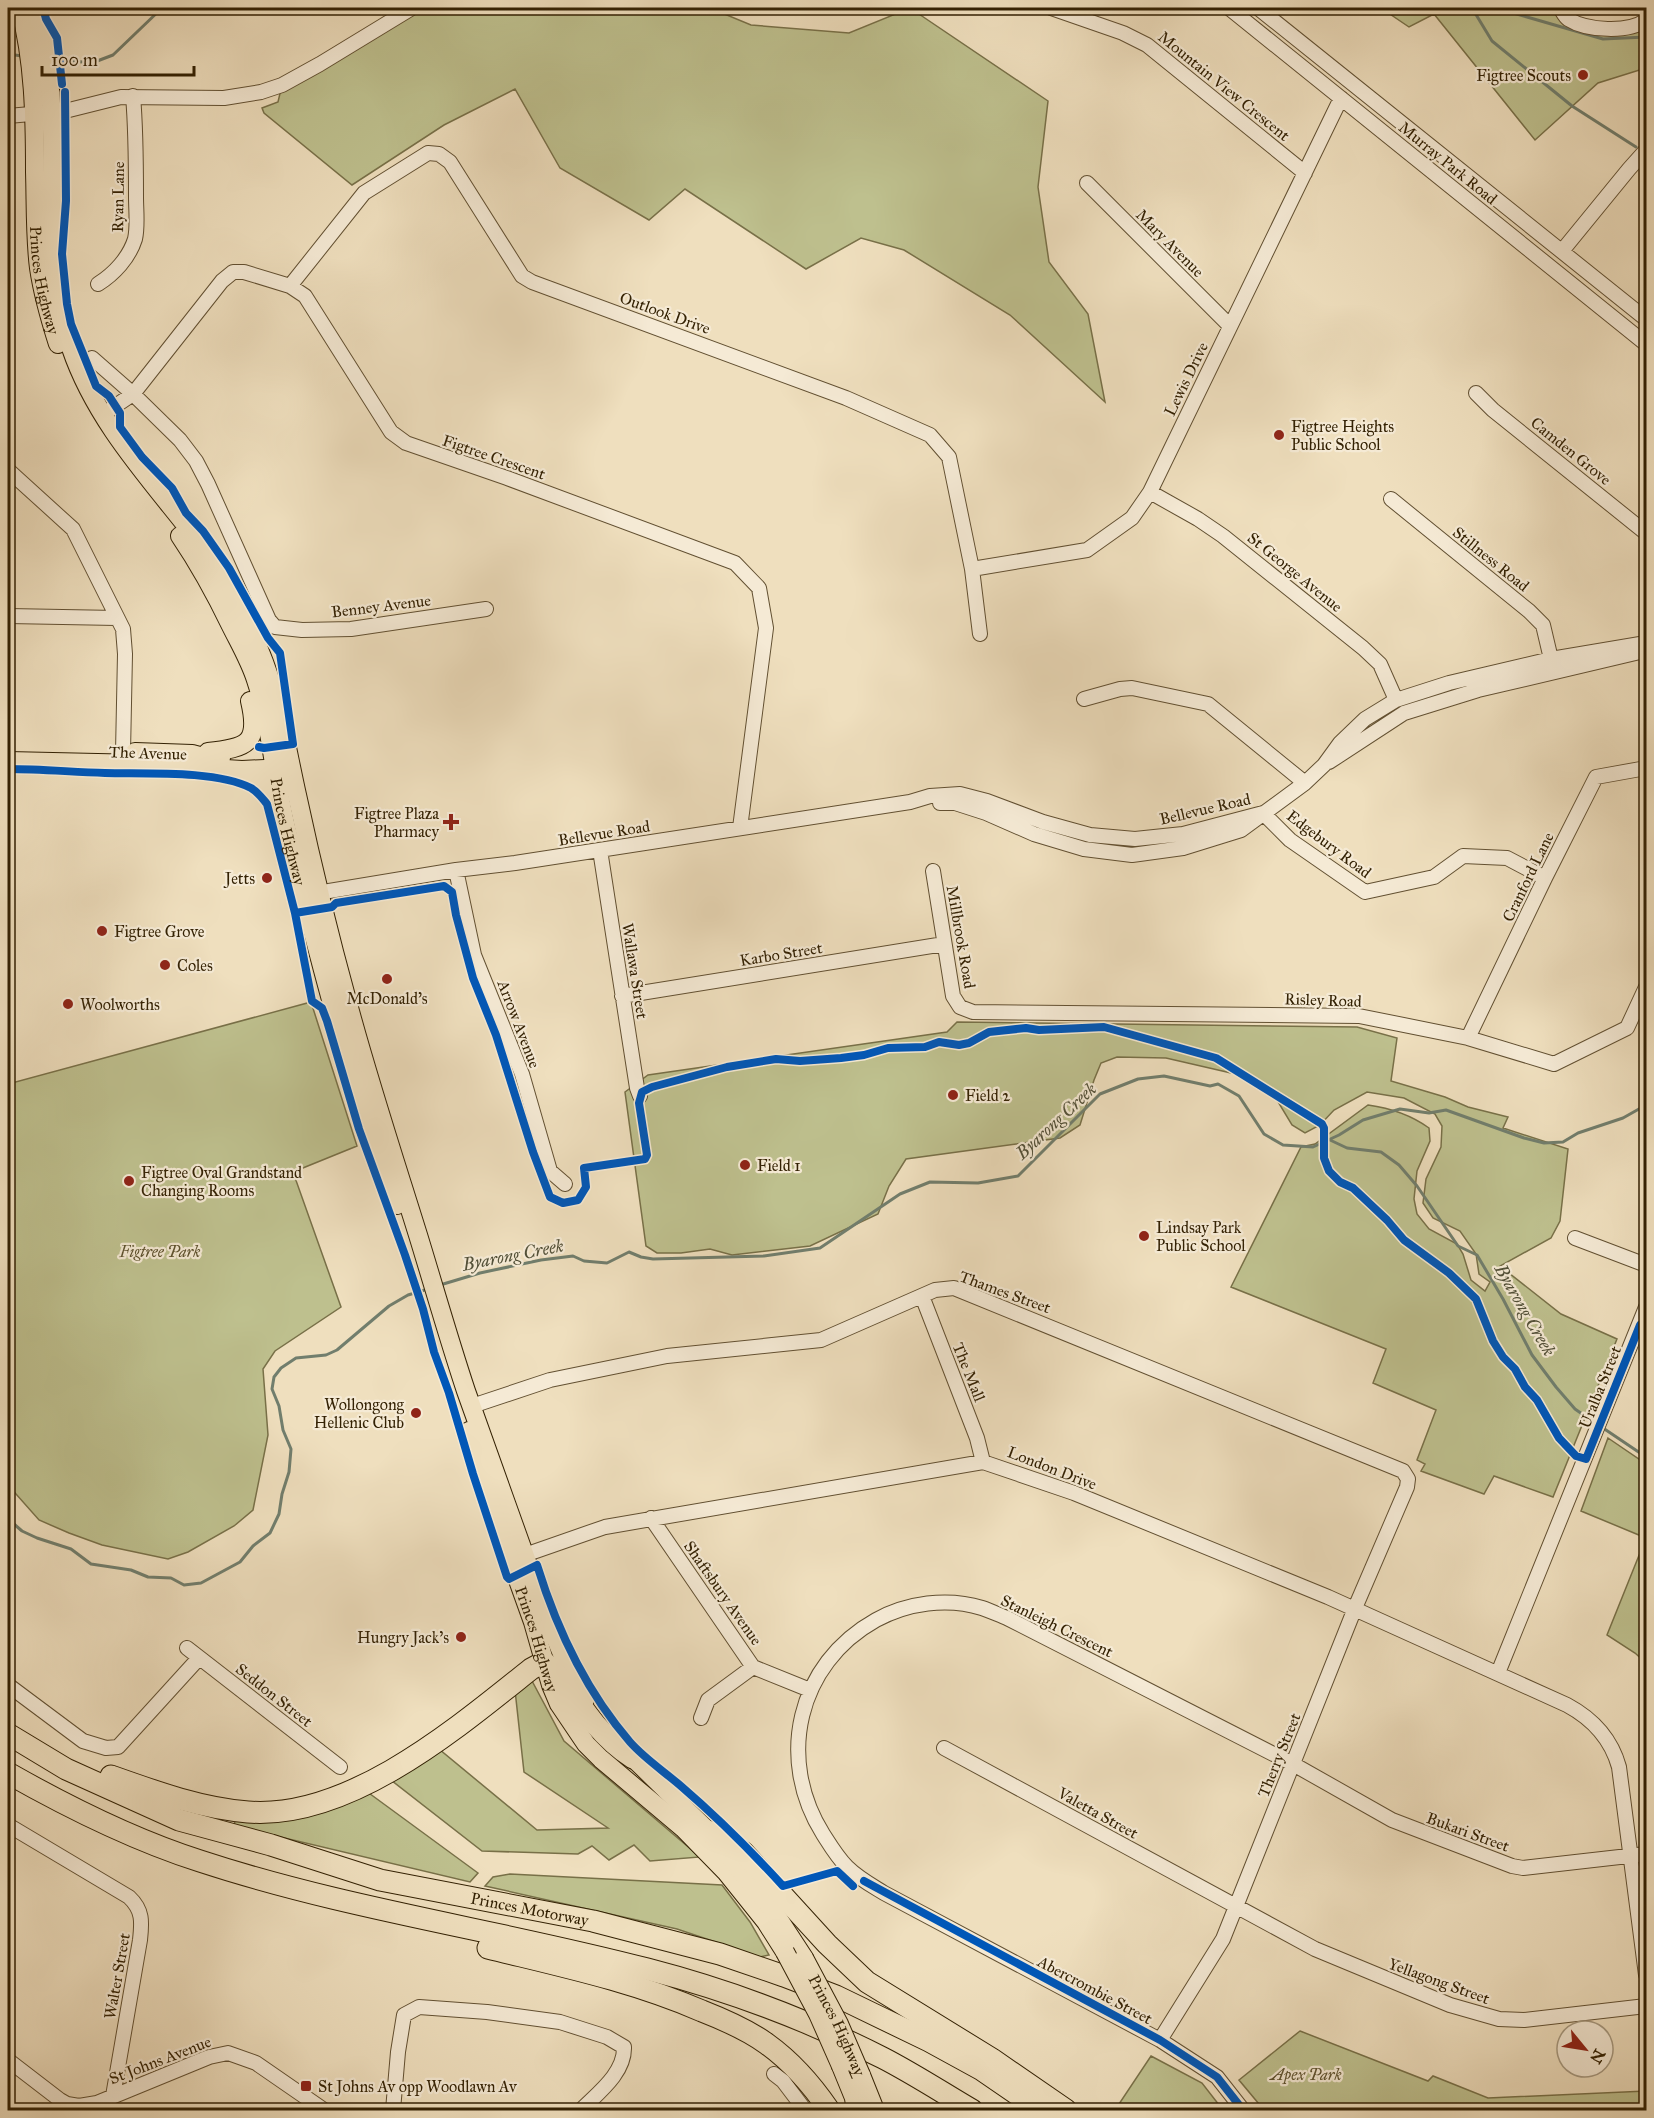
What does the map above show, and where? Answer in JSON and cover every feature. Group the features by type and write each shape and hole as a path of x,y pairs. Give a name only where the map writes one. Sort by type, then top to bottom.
{"highway":[{"path":"37,1751 186,1802 250,1812 283,1810 334,1798 369,1782 459,1725 531,1669 544,1662 558,1673 594,1723 633,1758"},
{"name":"Princes Motorway","path":"8,1734 66,1769 179,1820 271,1845 380,1880 593,1921 720,1954 784,1976 836,1996 929,2041 982,2070 1040,2110"},
{"name":"Princes Motorway","path":"8,1773 98,1819 165,1849 200,1861 315,1894 647,1969 772,2009 880,2056 972,2110"},
{"path":"708,1831 743,1852 827,1944 867,1982 1019,2076 1066,2110"},
{"path":"200,1861 283,1895 596,1975 671,1997 736,2025 766,2043 806,2079 830,2110"}],"main road":[{"name":"Princes Highway","path":"20,8 36,38"},
{"name":"Princes Highway","path":"35,8 54,250 61,308 72,350 83,379 102,415 121,443 208,553 232,592 248,623 269,677 282,763 346,1050 382,1166 472,1406 518,1557 550,1685 559,1704 586,1744 683,1828 746,1897 785,1952 863,2108"},
{"name":"Princes Highway","path":"43,112 36,223 39,267 46,309 65,363 91,417 123,465 195,558 256,679 282,763 281,806 311,894"},
{"path":"192,754 236,749 244,744 253,731 254,720 248,687 226,616"},
{"name":"The Avenue","path":"8,750 192,754 207,758 282,763"},
{"name":"The Avenue","path":"8,761 129,763 242,770 282,763"},
{"path":"242,770 256,776 269,795 281,806"},
{"name":"Princes Highway","path":"433,1300 483,1483 574,1678 601,1720 633,1758 708,1831 772,1909 804,1958 842,2032 861,2075 863,2108"}],"street":[{"path":"8,116 70,110 109,99 133,96 213,98 261,92 282,85 320,64 412,8"},
{"name":"Mountain View Crescent","path":"1051,8 1135,38 1147,45 1305,173"},
{"name":"Murray Park Road","path":"1229,8 1647,344"},
{"name":"Murray Park Road","path":"1258,8 1647,319"},
{"path":"1560,8 1567,19 1602,30 1641,24 1647,20"},
{"name":"Ryan Lane","path":"98,284 120,265 128,255 135,238 136,162 133,96"},
{"name":"Lewis Drive","path":"972,569 1088,550 1132,518 1149,492 1341,98"},
{"path":"1562,251 1629,168 1647,150"},
{"name":"Outlook Drive","path":"290,286 364,193 428,153 439,154 450,162 522,276 532,282 846,398 930,435 949,457 972,569 980,634"},
{"name":"Mary Avenue","path":"1086,183 1230,326"},
{"name":"Figtree Crescent","path":"102,415 133,394 222,280 233,272 244,272 290,286 305,296 391,432 406,443 735,563 759,588 766,628 740,828"},
{"path":"92,358 133,394"},
{"name":"Camden Grove","path":"1476,393 1493,410 1647,533"},
{"name":"Benney Avenue","path":"133,394 180,440 196,461 269,620 279,628 351,629 486,609"},
{"path":"8,470 73,529 123,629 125,640 123,752"},
{"name":"St George Avenue","path":"1149,492 1198,519 1223,536 1363,648 1380,664 1396,700"},
{"name":"Stillness Road","path":"1391,500 1529,611 1543,625 1551,659"},
{"path":"8,616 117,618"},
{"name":"Bellevue Road","path":"1324,765 1340,743 1365,719 1396,700 1449,683 1551,659 1647,643"},
{"name":"Bellevue Road","path":"311,894 910,802 955,803 986,813 1034,834 1084,849 1132,855 1183,848 1241,830 1305,783 1324,765 1404,713 1469,693 1647,650"},
{"path":"1084,699 1132,688 1208,704 1305,783"},
{"name":"Cranford Lane","path":"1468,1038 1596,777 1647,768"},
{"name":"Edgebury Road","path":"1263,813 1290,840 1365,892 1434,877 1463,856 1508,858 1545,878"},
{"name":"Wallawa Street","path":"600,850 640,1096"},
{"name":"Arrow Avenue","path":"456,870 474,955 522,1074 550,1171 565,1184"},
{"name":"Millbrook Road","path":"933,871 953,996 960,1007"},
{"name":"Karbo Street","path":"622,996 944,944"},
{"name":"Risley Road","path":"960,1007 973,1012 1359,1016 1468,1038 1554,1064 1627,1028 1647,987"},
{"path":"1575,1238 1647,1265"},
{"name":"Thames Street","path":"472,1406 550,1380 667,1356 821,1340 922,1296 946,1288 961,1290 1395,1466 1407,1474"},
{"name":"The Mall","path":"922,1296 978,1438 983,1462"},
{"name":"Uralba Street","path":"1498,1674 1604,1413 1643,1327 1647,1307"},
{"name":"London Drive","path":"518,1557 596,1530 651,1518 983,1462 1074,1494 1355,1608 1582,1713 1603,1732 1616,1756 1619,1767 1647,1975"},
{"name":"Therry Street","path":"1160,2040 1223,1939 1355,1608 1407,1487 1407,1474"},
{"name":"Shaftsbury Avenue","path":"651,1518 753,1667 810,1690"},
{"name":"Stanleigh Crescent","path":"920,1912 864,1881 834,1852 816,1823 804,1794 798,1766 802,1715 810,1690 825,1664 846,1641 866,1626 899,1609 922,1604 945,1603 981,1607 1007,1618 1293,1764"},
{"name":"Seddon Street","path":"187,1648 340,1767"},
{"path":"8,1685 83,1742 106,1748 118,1747 199,1658"},
{"path":"701,1718 708,1701 753,1667"},
{"name":"Valetta Street","path":"944,1748 1236,1907"},
{"name":"Bukari Street","path":"1293,1764 1409,1828 1512,1866 1523,1868 1647,1854"},
{"name":"Walter Street","path":"8,1825 129,1897 139,1908 141,1914 140,1940 113,2096"},
{"name":"Yellagong Street","path":"1236,1907 1332,1957 1450,2006 1499,2019 1524,2020 1647,2006"},
{"name":"Abercrombie Street","path":"920,1912 1160,2040 1217,2077 1243,2110"},
{"path":"393,2110 404,2015 419,2007 487,2012 560,2022 607,2037 624,2047 624,2059 619,2067 581,2110"},
{"name":"St Johns Avenue","path":"8,2060 67,2104 88,2105 209,2056 228,2054 256,2062 304,2105 324,2110"},
{"path":"774,2074 783,2081 805,2110"}],"green space":[{"path":"412,8 710,8 751,25 849,33 910,8 1048,101 1038,187 1049,262 1088,314 1105,402 1010,315 904,250 861,238 806,269 685,189 649,220 560,168 515,89 444,125 352,185 264,113 262,108 278,102 282,85"},
{"path":"1381,8 1560,8 1602,30 1646,20 1646,68 1598,83 1535,140 1434,14 1409,27"},
{"name":"Figtree Park","path":"311,1002 357,1146 293,1172 341,1307 275,1351 263,1369 268,1435 253,1510 234,1526 188,1552 168,1559 102,1545 39,1520 8,1485 8,1084"},
{"path":"957,1022 1357,1027 1397,1038 1391,1081 1445,1097 1468,1107 1508,1117 1503,1128 1568,1149 1560,1221 1551,1238 1500,1266 1561,1314 1617,1339 1553,1497 1494,1476 1484,1494 1421,1471 1425,1464 1417,1460 1436,1410 1373,1383 1386,1349 1231,1287 1301,1147 1315,1144 1368,1105 1400,1113 1429,1128 1430,1141 1417,1171 1414,1199 1417,1214 1429,1229 1457,1244 1463,1254 1471,1280 1485,1291 1490,1282 1479,1274 1476,1254 1460,1231 1433,1218 1423,1203 1426,1179 1441,1147 1442,1126 1435,1114 1404,1098 1367,1092 1334,1110 1320,1125 1305,1133 1292,1125 1274,1095 1244,1076 1166,1058 1117,1057 1101,1063 1080,1125 1060,1138 906,1159 889,1186 878,1214 810,1246 732,1255 710,1249 681,1253 657,1253 646,1246 625,1092 648,1075 947,1032"},
{"path":"1608,1438 1646,1464 1646,1538 1581,1511"},
{"path":"1646,1538 1646,1663 1607,1635"},
{"path":"531,1679 564,1741 700,1857 650,1861 634,1845 609,1860 592,1846 578,1854 482,1851 387,1777 434,1745 537,1830 608,1828 524,1772 515,1690"},
{"path":"362,1788 478,1873 470,1882 234,1826 236,1815"},
{"path":"510,1874 722,1885 750,1922 769,1955 760,1957 677,1929 485,1886 493,1877"},
{"name":"Apex Park","path":"1300,2031 1428,2081 1433,2076 1488,2098 1646,2091 1646,2110 1264,2110 1239,2080"},
{"path":"1151,2056 1202,2083 1223,2110 1115,2110"}],"waterway":[{"path":"53,59 92,63 113,55 162,8"},
{"path":"1472,8 1492,41 1572,106 1636,147"},
{"path":"1496,8 1603,39 1646,37"},
{"path":"8,54 22,56"},
{"name":"Byarong Creek","path":"440,1285 480,1273 541,1260 573,1256 584,1261 607,1263 629,1252 653,1259 764,1256 820,1248 900,1194 930,1182 978,1183 1018,1176 1100,1094 1138,1079 1164,1076 1210,1086 1218,1084 1239,1096 1264,1134 1283,1145 1313,1147 1363,1120 1400,1109 1429,1113 1446,1110 1544,1143 1563,1142 1578,1133 1623,1118 1646,1105"},
{"name":"Byarong Creek","path":"1330,1140 1347,1148 1381,1152 1399,1165 1417,1186 1458,1246 1477,1255 1532,1355 1556,1387 1575,1409 1595,1423"},
{"name":"Byarong Creek","path":"8,1525 14,1524 22,1531 37,1538 71,1549 91,1564 131,1570 148,1577 171,1578 184,1585 201,1583 240,1562 253,1546 270,1533 279,1514 289,1472 291,1449 283,1430 279,1406 272,1389 274,1377 281,1368 296,1358 326,1355 337,1350 389,1306 408,1295 428,1289"},
{"name":"Byarong Creek","path":"1603,1428 1646,1457"}],"cycle path":[{"path":"43,8 46,19 57,38 62,84"},
{"path":"65,92 66,201 62,254 71,324 96,386 109,396 120,413 120,427 142,457 172,488 186,513 203,531 229,568 268,638 280,653 293,744 259,747"},
{"path":"8,769 180,774 219,778 251,788 267,804 295,913 312,1001 322,1008 327,1021 359,1129 423,1309 434,1352 507,1577 509,1579 537,1565 563,1636 599,1702 614,1722 636,1748 708,1811 783,1886 837,1871 853,1886"},
{"path":"295,913 332,907 336,903 444,886 452,892 473,978 496,1035 533,1152 550,1197 563,1203 578,1200 586,1187 584,1168 645,1159 647,1155 639,1103 642,1092 652,1087 727,1067 776,1059 800,1061 841,1058 864,1055 888,1048 925,1047 939,1042 959,1045 969,1043 989,1032 1026,1028 1039,1030 1104,1027 1216,1058 1322,1124 1324,1158 1329,1171 1340,1182 1353,1188 1387,1220 1404,1240 1449,1273 1476,1299 1493,1341 1503,1357 1515,1369 1525,1387 1537,1400 1559,1438 1576,1456 1586,1459 1640,1325 1646,1329"},
{"path":"864,1881 1160,2040 1217,2077 1243,2110"}],"place":[{"name":"Figtree Scouts","path":"1583,75"},
{"name":"Figtree Heights Public School","path":"1279,435"},
{"name":"Figtree Plaza Pharmacy","path":"451,822"},
{"name":"Jetts","path":"267,878"},
{"name":"Figtree Grove","path":"102,931"},
{"name":"Coles","path":"165,965"},
{"name":"McDonald's","path":"387,979"},
{"name":"Woolworths","path":"68,1004"},
{"name":"Field 2","path":"953,1095"},
{"name":"Field 1","path":"745,1165"},
{"name":"Figtree Oval Grandstand Changing Rooms","path":"129,1181"},
{"name":"Lindsay Park Public School","path":"1144,1236"},
{"name":"Wollongong Hellenic Club","path":"416,1413"},
{"name":"Hungry Jack's","path":"461,1637"},
{"name":"St Johns Av opp Woodlawn Av","path":"306,2086"}]}
